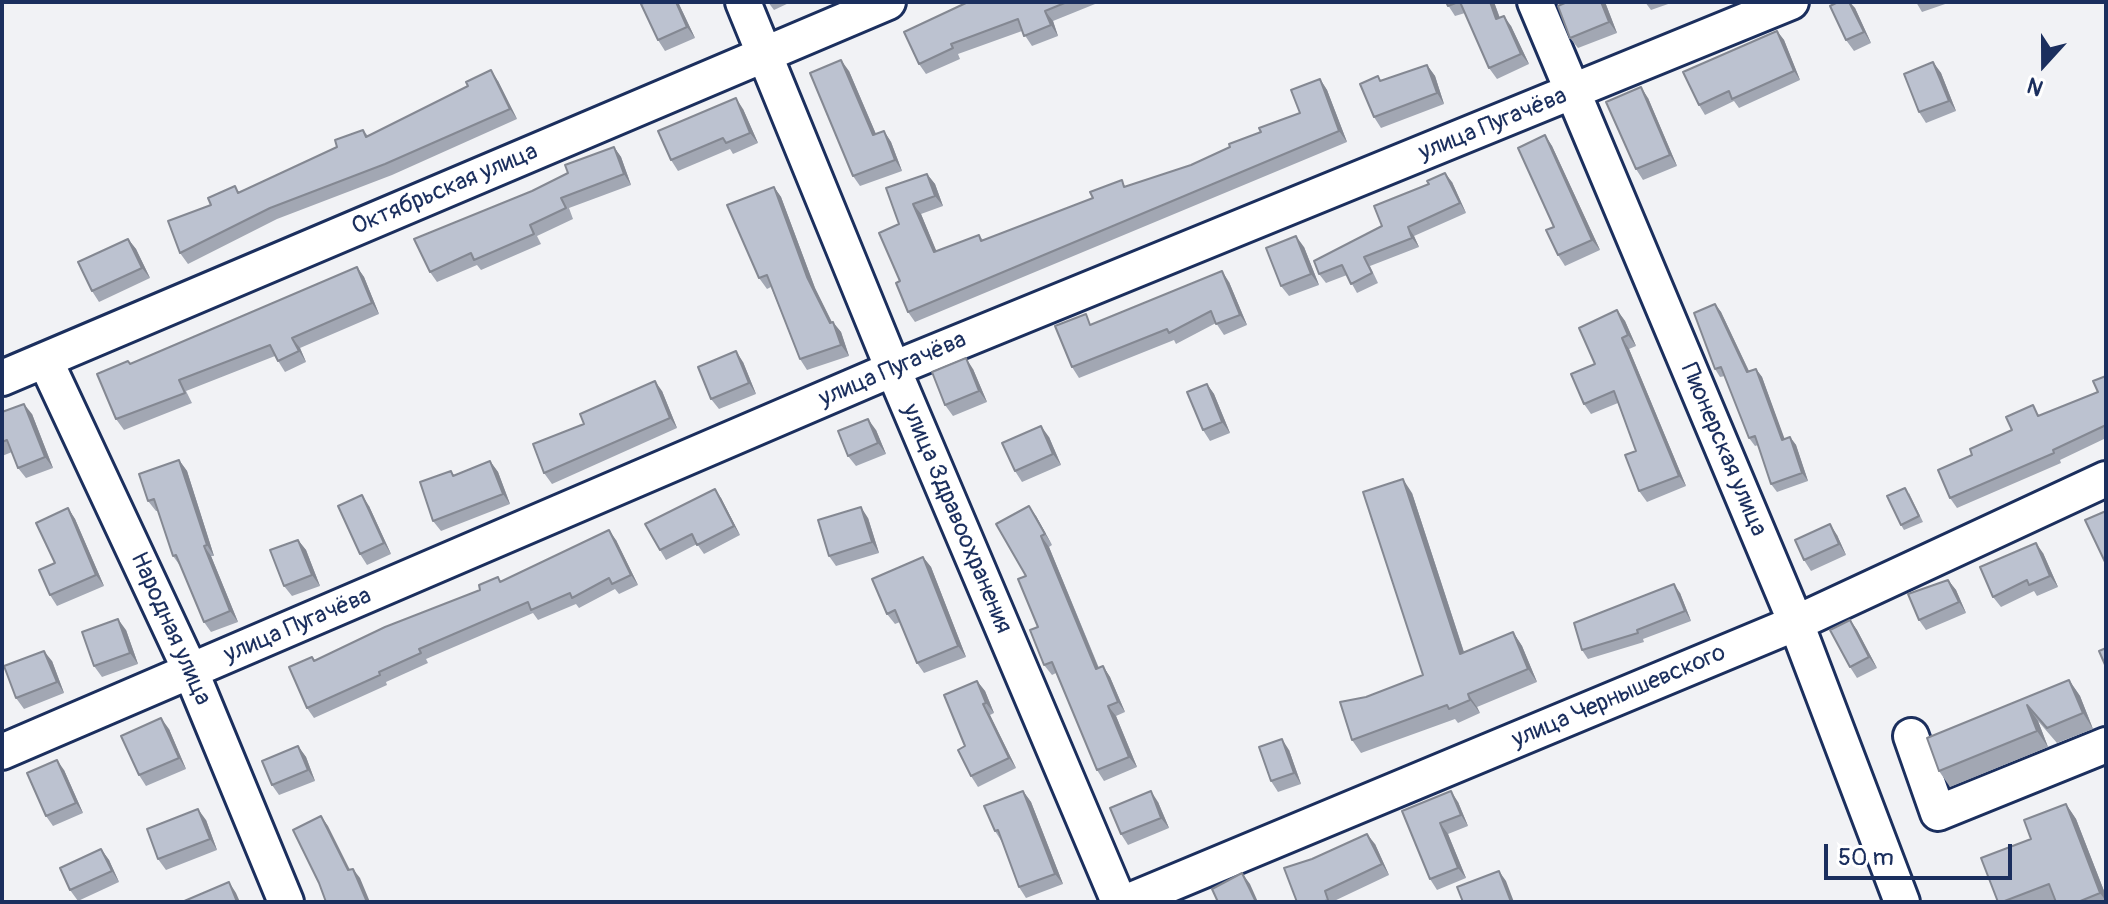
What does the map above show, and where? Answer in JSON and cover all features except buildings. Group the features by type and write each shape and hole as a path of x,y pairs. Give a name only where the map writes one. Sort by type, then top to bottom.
{"street":[{"name":"улица Здравоохранения","path":"743,2 893,369 1119,902"},
{"name":"Октябрьская улица","path":"2,378 888,2"},
{"name":"Пионерская улица","path":"1535,2 1796,623 1902,902"},
{"name":"улица Пугачёва","path":"2,752 893,369 1791,2"},
{"name":"Народная улица","path":"45,360 191,672 286,902"},
{"name":"улица Чернышевского","path":"1127,902 1796,623 2106,479"},
{"path":"1911,736 1938,813 2106,745"}]}
